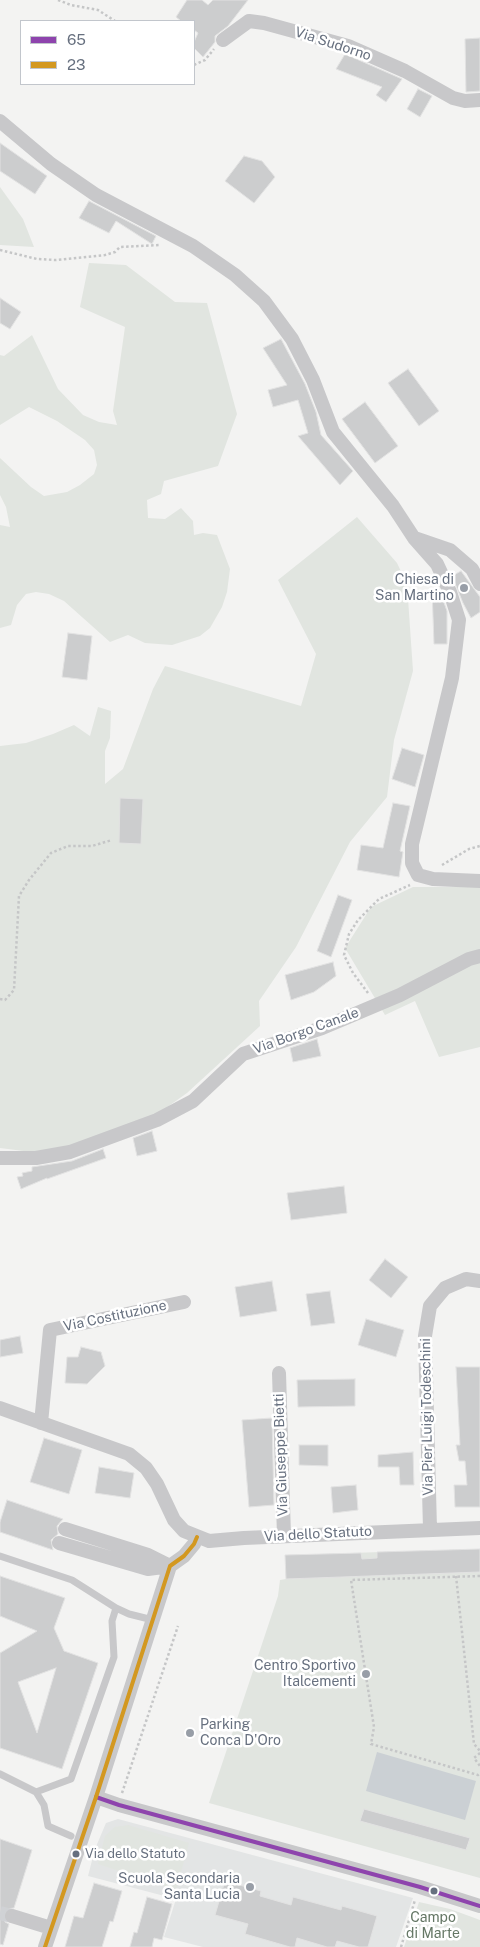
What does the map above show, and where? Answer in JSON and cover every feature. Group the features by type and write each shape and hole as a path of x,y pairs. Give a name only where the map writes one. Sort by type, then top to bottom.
{"street":[{"name":"Via Sudorno","path":"223,40 249,21 264,22 348,46 405,71 453,98 465,101 480,100"},
{"path":"0,120 51,164 96,195 193,246 235,275 264,301 292,339 313,380 333,432 393,506 414,538 437,564 450,592 459,620 452,678 412,844 412,863 418,874 433,879 480,881"},
{"path":"414,538 450,550 472,569 480,584"},
{"name":"Via Borgo Canale","path":"0,1158 36,1158 70,1152 157,1120 193,1101 243,1054 322,1028 400,995 469,959 480,956"},
{"name":"Via Pier Luigi Todeschini","path":"430,1529 424,1336 430,1306 445,1288 466,1278 480,1281"},
{"name":"Via Costituzione","path":"41,1423 50,1330 184,1302"},
{"name":"Via Giuseppe Bietti","path":"279,1373 284,1536"},
{"path":"0,1408 128,1454 146,1468 174,1520 184,1531 197,1537 184,1556 170,1566 148,1570 59,1543"},
{"name":"Via dello Statuto","path":"197,1537 209,1541 480,1528"},
{"path":"65,1529 148,1555 170,1566"},
{"path":"45,1947 76,1839 96,1797 170,1566"},
{"path":"96,1797 118,1805 420,1887 480,1906"},
{"path":"12,1916 51,1928"}],"lane":[{"path":"0,1556 72,1580 116,1608 153,1621"},
{"path":"36,1792 71,1779 114,1657 112,1621 116,1608"},
{"path":"0,1774 36,1792 44,1805 48,1826 76,1839"}],"path":[{"path":"58,0 71,5 98,10 113,20"},
{"path":"195,64 205,60 223,40"},
{"path":"0,250 37,259 56,260 105,256 120,247 167,246"},
{"path":"0,999 5,1000 14,990 19,896 30,880 51,853 68,846 92,846 112,840"},
{"path":"376,1005 352,973 344,955 349,934 358,920 379,899 415,883 418,874 438,868 469,849 480,846"},
{"path":"456,1576 474,1744 480,1752 474,1758 480,1766"},
{"path":"480,1576 350,1580 374,1727 371,1744 478,1775 480,1773"},
{"path":"118,1805 178,1626"},
{"path":"401,1947 420,1887"}],"shaded area":[{"path":"377,1752 476,1781 465,1820 366,1791"},
{"name":"Scuola Secondaria Santa Lucia","path":"118,1819 413,1898 396,1947 203,1947 164,1937 176,1899 88,1876 95,1849 106,1823"}],"green space":[{"path":"0,187 23,219 34,247 0,245"},
{"path":"89,263 126,265 175,302 207,303 237,414 218,466 164,481 161,494 147,500 148,518 165,519 181,508 193,521 194,535 203,533 217,535 230,569 227,592 222,607 210,628 200,636 172,645 145,643 128,635 110,642 64,601 49,594 36,592 26,594 17,605 11,625 0,628 0,525 10,527 6,507 0,495 0,458 31,487 44,496 67,492 80,485 94,474 97,465 94,450 85,440 57,421 29,407 0,425 0,355 4,356 32,335 58,389 83,415 99,422 117,425 113,411 125,327 80,307"},
{"path":"357,517 397,563 407,584 413,671 394,740 387,797 350,842 296,947 259,1001 260,1026 187,1093 149,1120 87,1143 39,1153 0,1148 0,746 26,743 74,725 90,736 98,707 111,711 110,738 105,751 105,784 123,769 153,689 165,666 301,706 316,654 278,580"},
{"path":"413,887 480,887 480,1047 439,1057 415,1001 385,1015 345,948 371,907"},
{"name":"Centro Sportivo Italcementi","path":"480,1549 480,1878 209,1803 278,1596 280,1580 286,1579 285,1555"},
{"path":"128,1825 189,1843 176,1890 98,1864 105,1836 115,1827"},
{"name":"Campo di Marte","path":"419,1902 450,1909 480,1920 480,1947 404,1947"}],"building":[{"path":"187,0 202,0 208,5 213,0 248,0 228,26 215,36 215,42 203,57 195,49 195,40 198,33 195,31 195,20 180,20 176,17"},
{"path":"480,38 480,91 466,92 465,39"},
{"path":"345,54 402,79 386,102 376,95 382,87 336,69"},
{"path":"418,89 432,96 420,117 407,109"},
{"path":"0,143 47,176 35,194 0,171"},
{"path":"244,156 262,161 275,177 254,203 225,181"},
{"path":"89,201 156,236 152,244 116,221 109,233 79,218"},
{"path":"0,298 21,312 10,329 0,323"},
{"path":"281,339 305,384 316,412 321,435 353,471 340,485 298,436 308,433 298,400 273,407 268,390 287,385 263,348"},
{"path":"408,369 439,411 419,426 388,383"},
{"path":"365,402 398,446 375,463 342,419"},
{"name":"Chiesa di San Martino","path":"461,571 480,597 480,612 471,618 452,576"},
{"path":"432,589 439,589 447,611 447,644 434,644"},
{"path":"68,633 92,636 87,680 62,677"},
{"path":"402,748 424,755 415,787 392,779"},
{"path":"120,798 143,799 141,844 119,843"},
{"path":"393,803 410,806 400,851 403,852 399,877 357,870 361,845 383,848"},
{"path":"338,895 352,900 331,957 317,951"},
{"path":"333,962 336,976 314,992 291,1000 285,975"},
{"path":"317,1039 321,1056 293,1062 290,1048"},
{"path":"152,1131 157,1151 137,1156 133,1138"},
{"path":"103,1149 106,1158 21,1189 17,1177 23,1176 22,1173 32,1171 32,1167 72,1161"},
{"path":"344,1186 347,1213 291,1220 287,1193"},
{"path":"385,1259 408,1277 391,1298 369,1280"},
{"path":"272,1281 277,1311 240,1317 235,1287"},
{"path":"330,1291 335,1323 311,1326 306,1294"},
{"path":"366,1319 404,1330 396,1357 358,1345"},
{"path":"20,1336 23,1353 0,1357 0,1340"},
{"path":"81,1347 101,1352 105,1366 87,1384 65,1383 67,1357 78,1357"},
{"path":"456,1367 480,1367 480,1507 455,1507 454,1485 467,1485 465,1461 459,1461 456,1445 460,1445"},
{"path":"355,1379 355,1406 298,1407 297,1380"},
{"path":"272,1418 274,1505 249,1507 242,1420"},
{"path":"44,1438 82,1450 69,1494 30,1482"},
{"path":"299,1445 328,1445 328,1466 299,1465"},
{"path":"413,1452 414,1485 400,1485 399,1467 378,1467 378,1455"},
{"path":"99,1467 134,1473 130,1498 95,1493"},
{"path":"356,1485 358,1510 333,1513 331,1487"},
{"path":"7,1500 63,1519 57,1526 58,1534 51,1540 53,1550 0,1532 0,1522"},
{"path":"480,1549 480,1572 286,1579 285,1555 361,1553 362,1559 377,1558 377,1552"},
{"path":"0,1576 65,1598 54,1628 64,1651 98,1663 62,1769 0,1748 0,1653 37,1631 0,1616","holes":["56,1668 37,1733 18,1682"]},
{"path":"364,1809 470,1838 466,1850 360,1821"},
{"path":"0,1839 32,1850 14,1908 6,1909 4,1914 5,1922 9,1924 3,1945 0,1944"},
{"path":"225,1881 261,1891 260,1896 291,1905 293,1897 341,1910 342,1906 377,1916 368,1947 359,1947 337,1941 335,1947 327,1947 297,1938 295,1947 290,1947 245,1934 248,1924 215,1915"},
{"path":"94,1883 122,1891 113,1922 110,1921 102,1947 65,1947 74,1916 83,1918"},
{"path":"147,1897 172,1904 162,1940 154,1938 152,1947 130,1947 134,1932 137,1933"}],"tunnel":[{"path":"0,1913 12,1916"}],"transit line":[{"name":"23","path":"45,1947 96,1797 170,1566 184,1556 197,1537"},
{"name":"65","path":"96,1797 119,1805 420,1887 480,1906"}],"place":[{"name":"Chiesa di San Martino","path":"464,588"},
{"name":"Centro Sportivo Italcementi","path":"366,1674"},
{"name":"Parking Conca D'Oro","path":"190,1733"},
{"name":"Via dello Statuto","path":"76,1854"},
{"name":"Scuola Secondaria Santa Lucia","path":"250,1887"}]}
